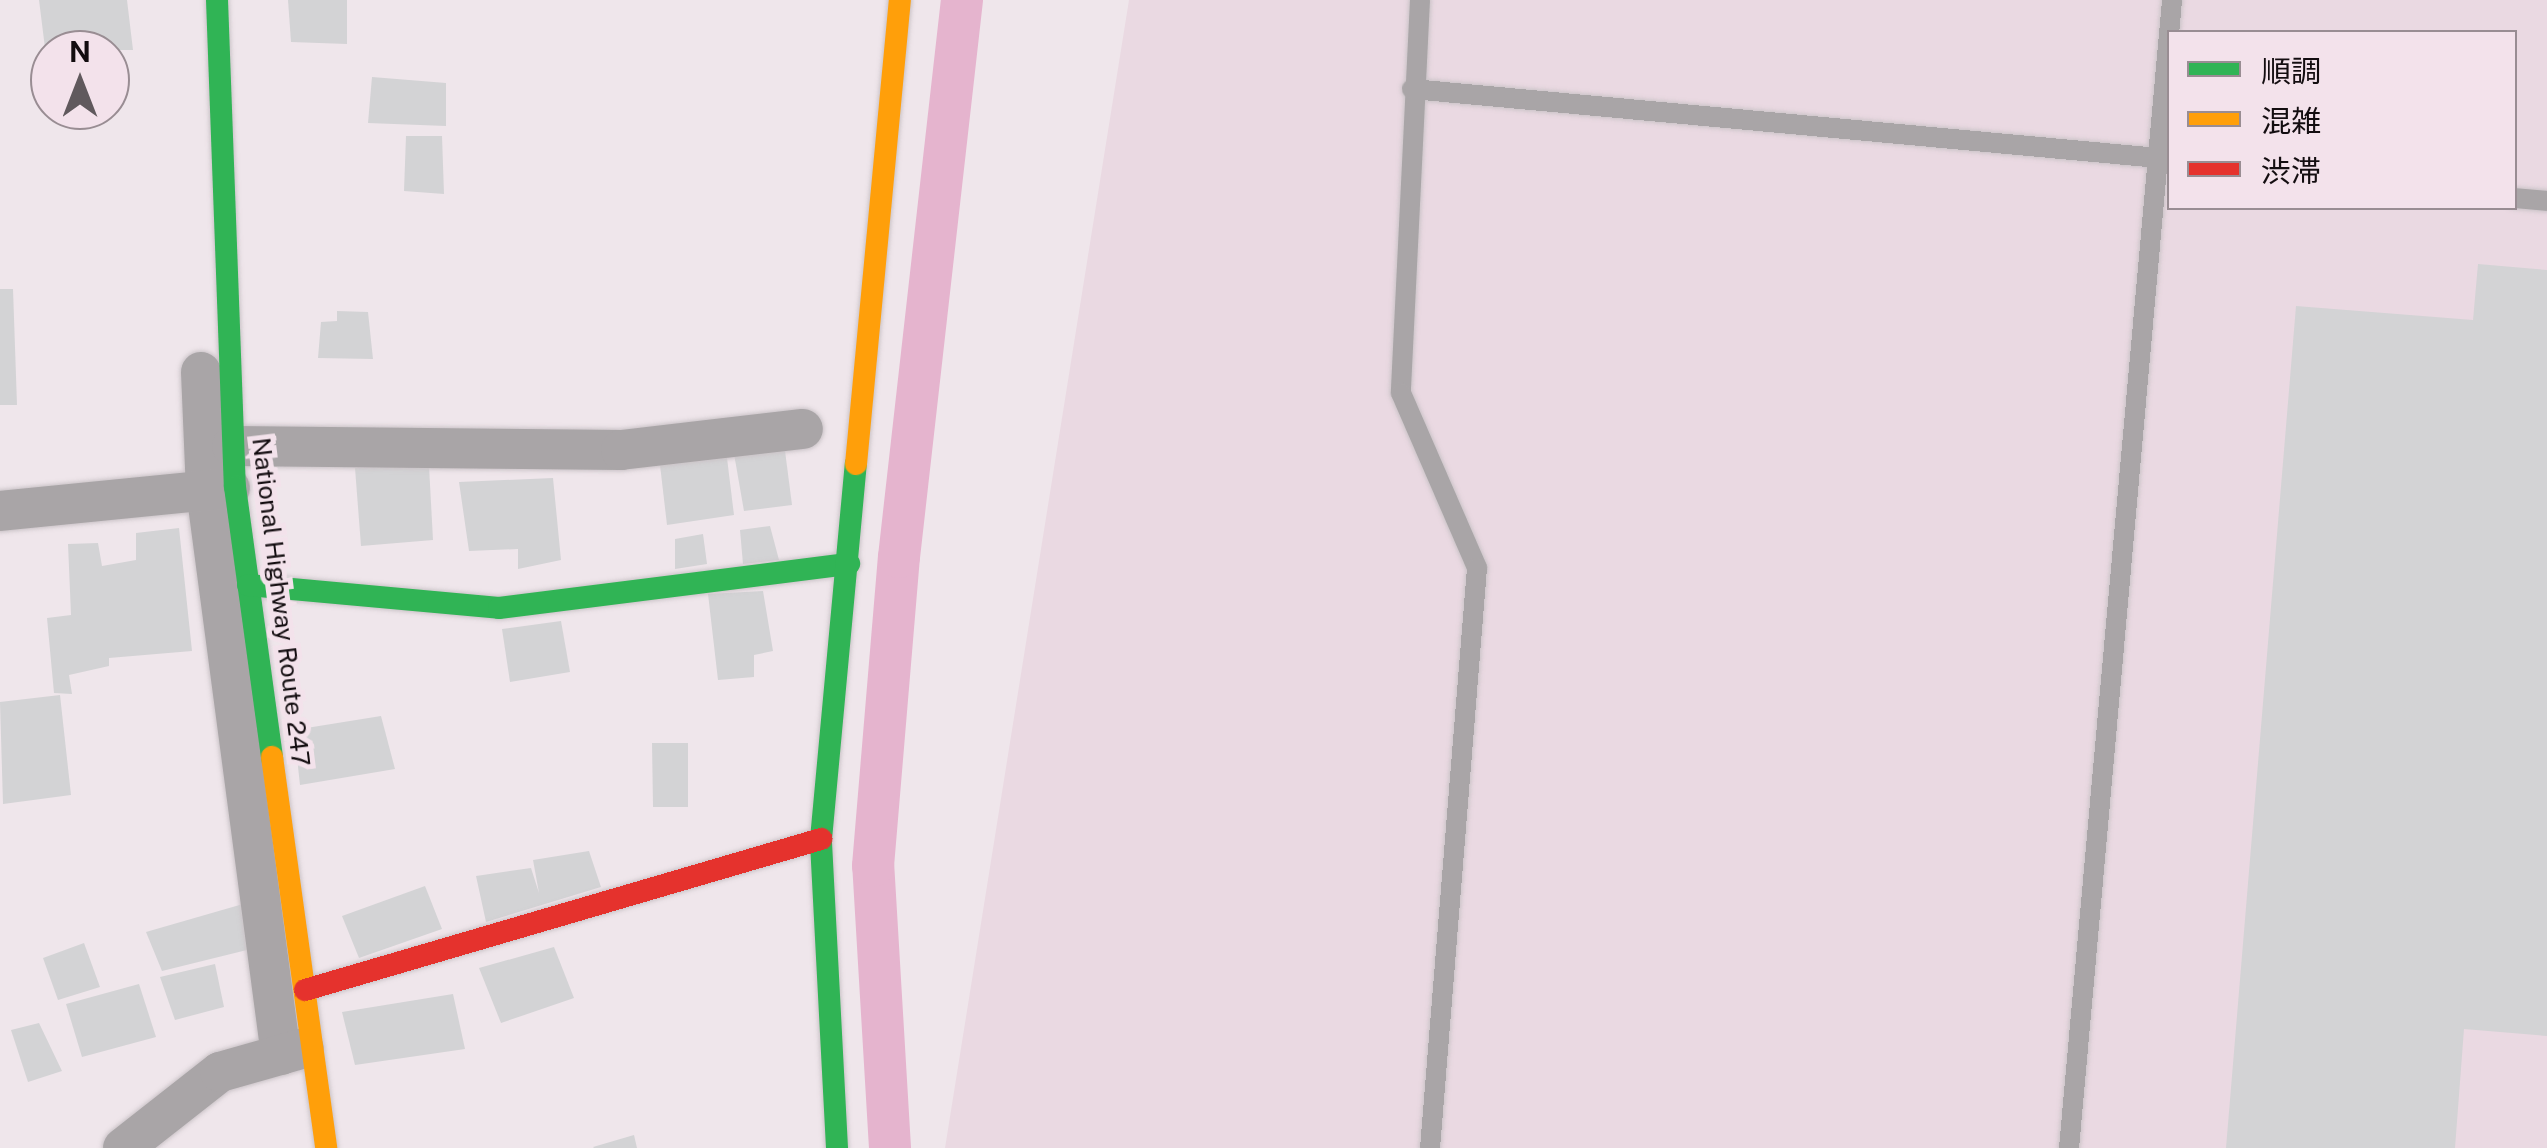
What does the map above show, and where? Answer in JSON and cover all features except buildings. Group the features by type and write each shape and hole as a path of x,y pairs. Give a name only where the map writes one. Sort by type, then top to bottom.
{"main road":[{"name":"National Highway Route 247","path":"217,0 232,446 220,489 248,584 306,990 296,1050 326,1148"},
{"path":"836,1148 821,839 900,0"},
{"path":"248,584 499,608 849,564"},
{"path":"306,990 821,839"}],"street":[{"path":"123,1148 220,1072 296,1050 201,372"},
{"path":"232,446 621,450 803,429"},
{"path":"0,511 220,489"}],"lane":[{"path":"1420,0 1412,89 1401,393 1477,568 1430,1148"},
{"path":"2170,30 2172,0"},
{"path":"2069,1148 2167,79"},
{"path":"1412,89 2162,158"},
{"path":"2517,198 2547,201"}],"shaded area":[{"path":"1129,0 2547,0 2547,1148 945,1148"}],"waterway":[{"path":"890,1148 873,866 899,557 962,0"}],"traffic: fast":[{"path":"217,0 235,487 272,757"},
{"path":"837,1148 821,839 856,464"},
{"path":"248,585 499,608 849,564"}],"traffic: slow":[{"path":"856,464 900,0"},
{"path":"272,757 326,1148"}],"traffic: jam":[{"path":"305,990 821,839"}]}
